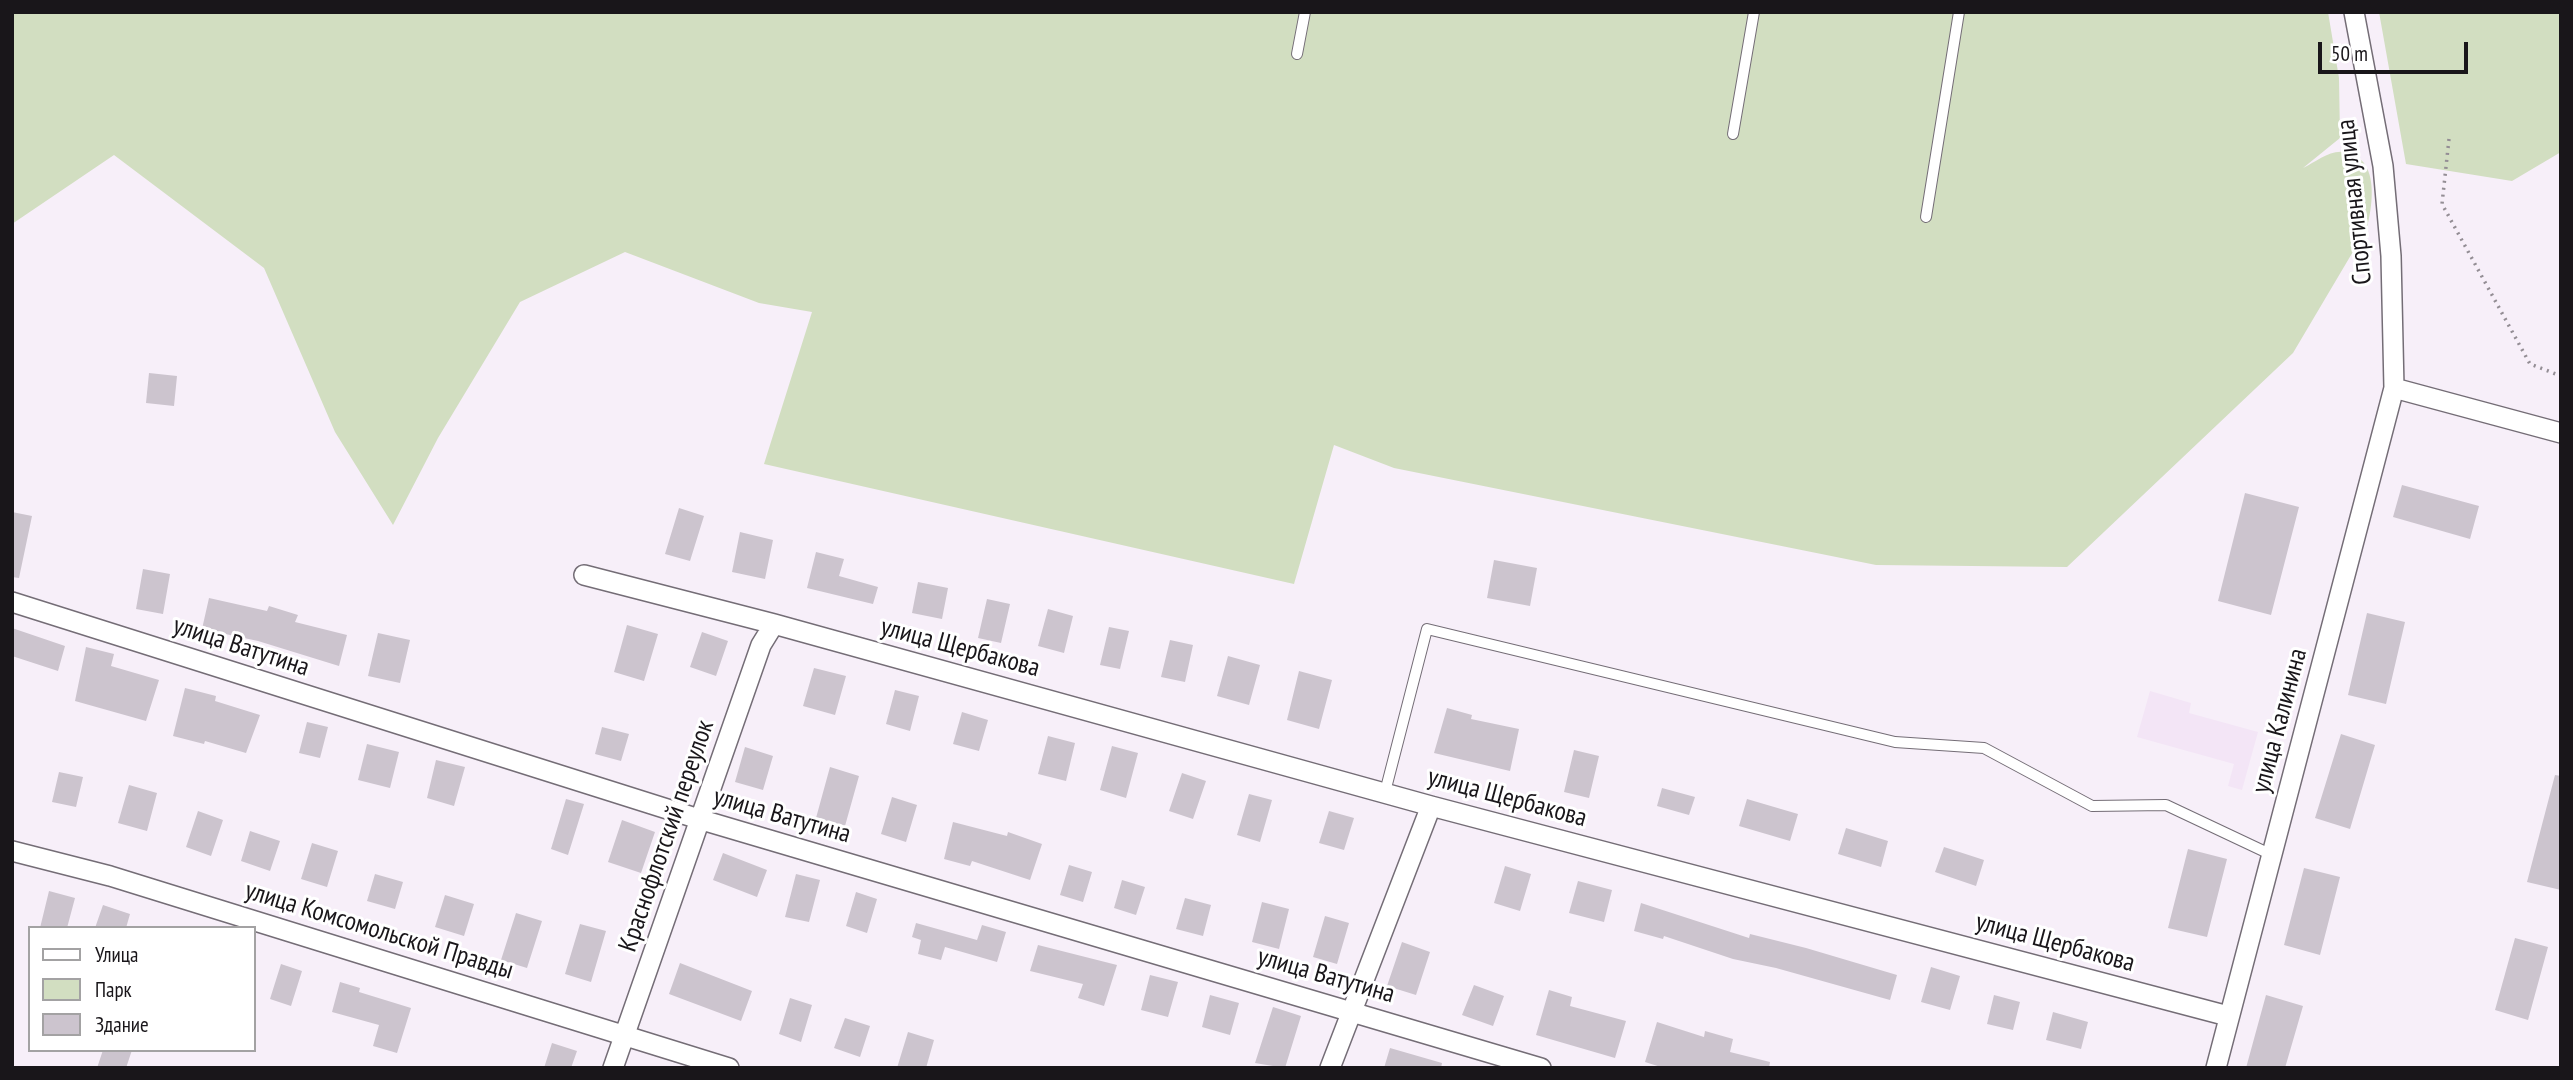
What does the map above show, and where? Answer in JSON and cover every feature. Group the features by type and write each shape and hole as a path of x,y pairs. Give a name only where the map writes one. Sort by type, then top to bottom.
{"street":[{"name":"Спортивная улица","path":"2354,12 2383,166 2391,256 2394,388"},
{"path":"2394,388 2561,433"},
{"name":"улица Калинина","path":"2216,1068 2394,388"},
{"name":"улица Щербакова","path":"584,575 774,624 1431,806 2228,1016"},
{"name":"улица Ватутина","path":"12,602 702,820 1541,1068"},
{"name":"Краснофлотский переулок","path":"613,1068 702,820 761,645 774,624"},
{"path":"1331,1068 1431,806"},
{"name":"улица Комсомольской Правды","path":"12,850 110,876 729,1068"}],"lane":[{"path":"1297,54 1305,12"},
{"path":"1732,134 1754,12"},
{"path":"1927,217 1959,12"},
{"path":"1385,792 1427,629 1895,742 1984,748 2092,806 2166,805 2272,855"}],"path":[{"path":"2449,139 2442,204 2530,364 2561,376"}],"shaded area":[{"path":"2150,691 2191,703 2189,713 2258,732 2242,790 2228,786 2234,764 2137,737"}],"green space":[{"path":"12,12 2328,12 2339,78 2340,138 2303,168 2333,153 2344,152 2356,156 2369,172 2372,195 2367,228 2293,353 2067,567 1876,565 1394,468 1334,445 1294,584 764,464 812,312 759,303 625,252 520,302 438,438 393,525 335,432 264,268 114,155 12,224"},
{"path":"2379,12 2561,12 2561,152 2512,181 2406,164"}],"building":[{"path":"149,373 177,376 174,406 146,403"},
{"path":"2402,485 2479,506 2470,539 2393,517"},
{"path":"2245,493 2299,507 2271,615 2218,601"},
{"path":"679,508 704,516 690,561 665,554"},
{"path":"12,512 32,516 19,578 12,577"},
{"path":"740,532 773,540 765,579 732,572"},
{"path":"816,552 844,559 839,576 878,587 873,604 807,588"},
{"path":"1494,560 1537,568 1530,606 1487,598"},
{"path":"143,569 170,574 163,614 136,609"},
{"path":"918,582 948,588 942,619 912,613"},
{"path":"209,598 267,611 269,606 298,615 295,622 347,635 339,666 258,641 202,629"},
{"path":"987,599 1010,604 1001,643 978,638"},
{"path":"1048,609 1073,616 1064,653 1038,646"},
{"path":"2367,613 2405,622 2386,704 2348,695"},
{"path":"627,625 658,634 644,681 614,672"},
{"path":"1109,627 1129,631 1120,669 1100,665"},
{"path":"12,628 65,646 58,671 12,656"},
{"path":"702,632 728,641 716,676 690,667"},
{"path":"378,633 410,640 400,683 368,676"},
{"path":"1170,640 1193,645 1185,682 1161,677"},
{"path":"86,647 114,654 111,666 159,680 146,721 75,701"},
{"path":"1228,656 1260,665 1249,705 1217,696"},
{"path":"814,668 846,676 835,715 803,706"},
{"path":"1299,671 1332,680 1319,729 1287,720"},
{"path":"185,688 216,696 215,701 260,715 246,753 205,741 204,744 173,736"},
{"path":"895,690 919,696 910,731 886,724"},
{"path":"1447,708 1472,715 1471,719 1519,729 1510,771 1434,753"},
{"path":"962,712 988,720 979,751 953,744"},
{"path":"307,722 328,727 320,758 299,753"},
{"path":"602,727 629,734 621,761 595,754"},
{"path":"2341,734 2375,745 2350,829 2315,818"},
{"path":"1048,736 1075,743 1066,781 1038,774"},
{"path":"367,744 399,752 390,788 358,780"},
{"path":"1112,746 1138,753 1126,798 1100,790"},
{"path":"745,747 773,756 763,790 735,782"},
{"path":"1574,750 1599,756 1589,798 1564,792"},
{"path":"436,760 465,767 454,806 427,798"},
{"path":"830,767 859,776 845,826 816,818"},
{"path":"59,772 83,777 76,807 52,802"},
{"path":"1182,773 1206,781 1193,819 1169,811"},
{"path":"2555,775 2561,776 2561,890 2527,882"},
{"path":"129,785 157,793 147,831 118,823"},
{"path":"1662,788 1695,797 1689,815 1657,806"},
{"path":"1249,794 1272,800 1260,842 1237,835"},
{"path":"892,797 917,805 906,842 881,834"},
{"path":"566,799 584,804 568,855 551,849"},
{"path":"1747,799 1798,814 1790,841 1739,826"},
{"path":"198,811 223,820 211,856 186,847"},
{"path":"1329,811 1354,818 1344,850 1319,843"},
{"path":"622,820 655,832 641,873 608,862"},
{"path":"953,822 1007,836 1008,832 1042,844 1030,880 972,861 970,866 944,859"},
{"path":"1846,828 1888,841 1881,867 1838,854"},
{"path":"250,831 280,841 270,871 241,861"},
{"path":"312,843 338,851 327,887 301,879"},
{"path":"1944,847 1984,860 1976,886 1935,872"},
{"path":"2188,849 2227,859 2207,937 2168,928"},
{"path":"723,853 767,870 757,897 713,880"},
{"path":"1069,865 1092,872 1083,902 1060,895"},
{"path":"1505,866 1531,874 1520,911 1494,903"},
{"path":"2304,868 2340,877 2320,955 2284,945"},
{"path":"375,874 403,882 395,909 367,901"},
{"path":"796,874 820,880 809,922 785,917"},
{"path":"1122,880 1145,887 1136,915 1114,908"},
{"path":"1578,881 1612,890 1604,922 1569,913"},
{"path":"49,891 75,898 68,926 40,926"},
{"path":"856,892 877,899 867,933 846,926"},
{"path":"445,895 474,904 464,936 435,927"},
{"path":"1185,898 1211,905 1203,936 1176,929"},
{"path":"1262,902 1289,909 1279,949 1252,942"},
{"path":"1641,903 1749,938 1750,934 1806,948 1897,975 1890,1000 1776,968 1733,959 1664,936 1663,939 1634,931"},
{"path":"103,905 130,914 127,926 96,926"},
{"path":"516,913 542,921 527,968 501,960"},
{"path":"1325,916 1349,923 1337,964 1313,957"},
{"path":"916,923 977,940 982,925 1006,932 997,962 945,947 941,960 918,954 921,940 912,937"},
{"path":"580,924 606,931 591,982 565,974"},
{"path":"2515,938 2548,947 2528,1020 2495,1010"},
{"path":"1402,942 1430,952 1416,995 1387,986"},
{"path":"1038,945 1117,965 1104,1006 1078,998 1083,984 1030,971"},
{"path":"680,963 752,991 741,1021 669,994"},
{"path":"281,964 302,971 291,1006 270,999"},
{"path":"1931,967 1960,976 1950,1010 1921,1002"},
{"path":"1150,975 1178,982 1168,1017 1141,1010"},
{"path":"340,982 360,988 359,992 411,1008 397,1053 373,1046 379,1025 332,1012"},
{"path":"1474,985 1504,996 1493,1026 1462,1015"},
{"path":"1549,990 1572,997 1570,1006 1626,1021 1615,1058 1536,1035"},
{"path":"1210,995 1239,1003 1230,1035 1202,1027"},
{"path":"1994,995 2020,1002 2013,1030 1987,1024"},
{"path":"2266,995 2303,1006 2285,1068 2246,1068"},
{"path":"790,998 812,1005 801,1042 779,1034"},
{"path":"1273,1007 1301,1016 1285,1068 1255,1063"},
{"path":"2053,1012 2088,1022 2081,1049 2046,1040"},
{"path":"845,1018 870,1026 860,1057 834,1048"},
{"path":"1657,1022 1704,1037 1705,1031 1733,1039 1730,1052 1770,1062 1769,1068 1664,1068 1645,1062"},
{"path":"908,1032 934,1040 926,1068 897,1068"},
{"path":"552,1043 577,1051 571,1068 544,1068"},
{"path":"1390,1048 1442,1063 1441,1068 1384,1068"},
{"path":"102,1052 131,1052 126,1068 97,1068"}]}
